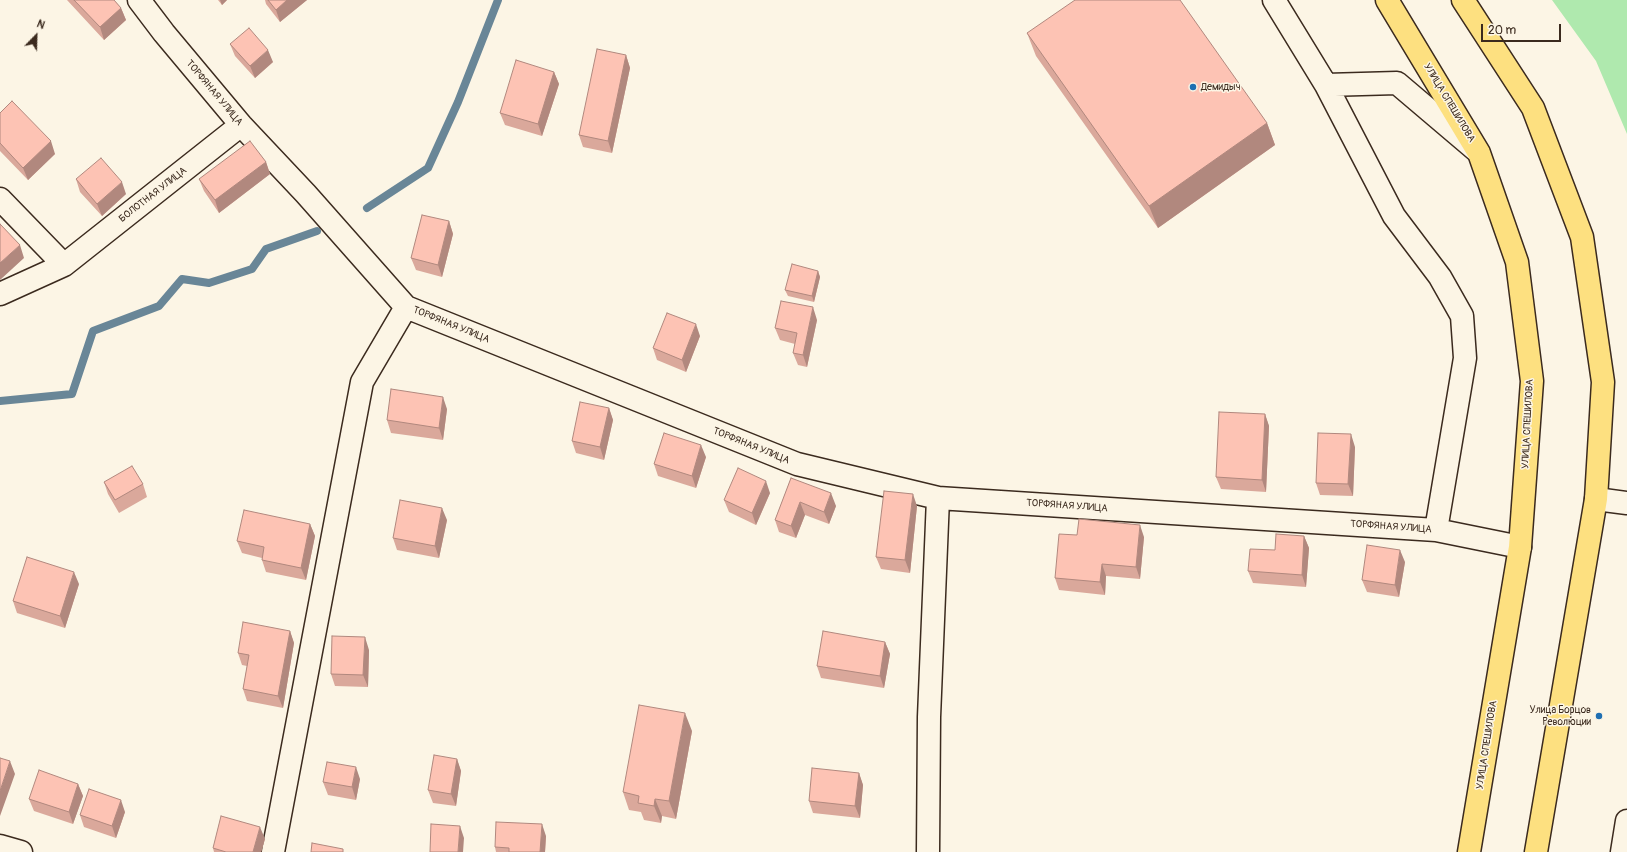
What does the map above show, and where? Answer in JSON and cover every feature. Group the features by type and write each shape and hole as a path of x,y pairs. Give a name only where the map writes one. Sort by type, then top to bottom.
{"main road":[{"name":"УЛИЦА СПЕШИЛОВА","path":"1387,0 1479,153 1517,262 1532,381 1520,546 1469,852"},
{"path":"1463,0 1533,108 1582,237 1603,382 1596,499 1536,852"}],"street":[{"name":"ТОРФЯНАЯ УЛИЦА","path":"139,0 164,33 241,125 306,194 406,306 797,464 938,498 1436,530 1520,546"},
{"path":"1274,0 1326,85 1394,216 1440,277 1462,316 1465,358 1436,530"},
{"path":"1326,85 1397,83 1479,153"},
{"name":"БОЛОТНАЯ УЛИЦА","path":"0,294 64,265 241,125"},
{"path":"0,199 64,265"},
{"path":"273,852 362,382 406,306"},
{"path":"928,852 929,717 938,498"},
{"path":"1596,499 1627,503"},
{"path":"1622,852 1627,821"},
{"path":"0,846 21,852"}],"green space":[{"path":"1552,0 1627,0 1627,134 1596,61"}],"building":[{"path":"74,0 114,0 121,8 100,27"},
{"path":"268,0 287,0 276,10"},
{"path":"1075,0 1180,0 1267,123 1149,206 1027,33"},
{"path":"249,28 268,50 250,66 230,44"},
{"path":"597,49 626,55 608,141 579,135"},
{"path":"516,60 554,72 538,124 500,113"},
{"path":"12,101 51,141 23,168 0,143 0,113"},
{"path":"250,141 266,162 215,200 199,179"},
{"path":"101,158 122,182 97,204 76,179"},
{"path":"422,215 449,221 438,265 411,258"},
{"path":"0,224 20,245 0,263"},
{"path":"792,264 818,271 812,296 785,290"},
{"path":"781,301 813,307 803,355 793,353 797,333 775,328"},
{"path":"667,313 696,324 682,360 653,348"},
{"path":"391,389 443,397 439,428 387,420"},
{"path":"580,402 609,408 600,447 572,441"},
{"path":"1219,412 1265,414 1262,480 1216,477"},
{"path":"664,433 701,445 692,476 654,464"},
{"path":"1318,433 1351,434 1348,484 1316,483"},
{"path":"132,466 143,484 115,500 104,482"},
{"path":"738,468 766,481 752,513 724,500"},
{"path":"791,478 831,493 824,512 800,502 791,526 775,520"},
{"path":"884,491 913,494 905,560 876,557"},
{"path":"400,500 442,508 435,546 393,538"},
{"path":"244,510 310,524 301,568 262,560 264,547 237,541"},
{"path":"1079,519 1140,525 1136,567 1102,564 1100,582 1055,578 1059,534 1077,535"},
{"path":"1276,534 1304,536 1302,575 1248,571 1250,549 1275,550"},
{"path":"1367,545 1400,550 1395,585 1362,580"},
{"path":"27,557 74,572 60,616 13,601"},
{"path":"243,622 290,631 278,696 243,689 249,655 238,653"},
{"path":"823,631 885,642 880,676 817,666"},
{"path":"332,636 365,637 363,675 331,674"},
{"path":"639,705 685,713 669,801 655,799 654,806 638,803 639,796 623,792"},
{"path":"434,755 457,759 451,794 428,790"},
{"path":"0,758 10,761 0,791"},
{"path":"327,762 356,767 352,787 323,782"},
{"path":"812,768 859,773 855,806 809,801"},
{"path":"39,770 78,784 69,812 29,799"},
{"path":"89,789 121,800 112,826 80,815"},
{"path":"221,816 260,827 253,852 226,852 213,848"},
{"path":"496,822 542,824 540,852 509,852 509,848 495,847"},
{"path":"431,824 460,826 458,852 430,852"},
{"path":"312,843 343,849 343,852 311,852"}],"waterway":[{"path":"367,208 428,168 458,102 498,0"},
{"path":"0,401 72,394 93,331 159,306 182,279 209,283 252,269 266,249 317,231"}],"place":[{"name":"Демидыч","path":"1193,87"},
{"name":"Улица Борцов Революции","path":"1599,716"}]}
